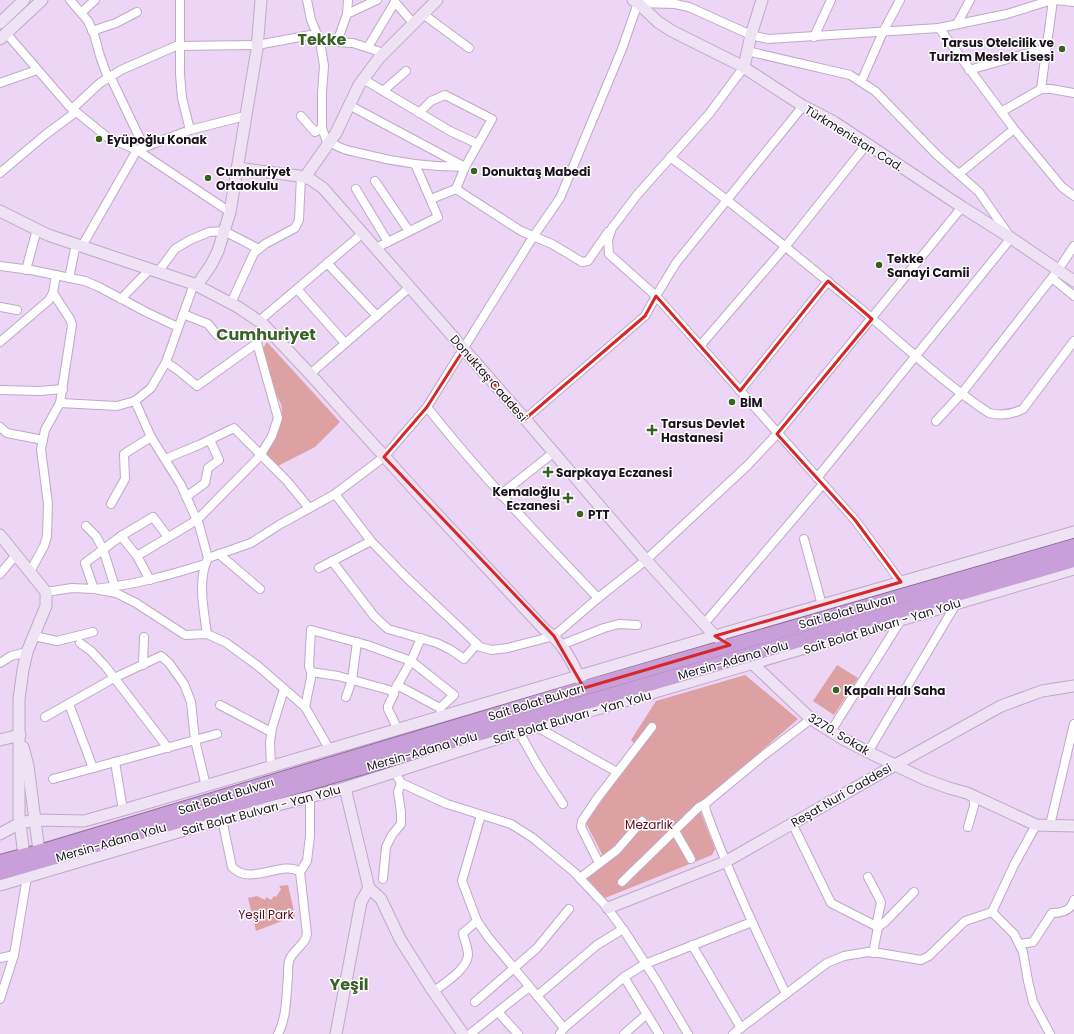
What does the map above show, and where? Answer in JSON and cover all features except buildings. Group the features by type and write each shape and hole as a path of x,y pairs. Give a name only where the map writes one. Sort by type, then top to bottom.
{"highway":[{"name":"Sait Bolat Bulvarı","path":"40,862 582,682 730,645 1074,546"},
{"name":"Mersin-Adana Yolu","path":"0,873 747,661 1074,560"},
{"path":"0,862 26,866"}],"street":[{"path":"0,23 24,0"},
{"path":"42,0 3,36 74,110 107,137 141,149 230,212"},
{"path":"70,0 82,12 88,21 109,77 141,149"},
{"path":"82,12 96,0"},
{"path":"180,0 180,74 182,98 190,130"},
{"path":"60,403 117,406 135,401 151,388 166,362 183,314 196,284 211,265 218,251 230,212 257,46 261,0"},
{"path":"307,0 311,20 318,37 324,66 322,128 329,143 341,149 386,160 437,167 465,167"},
{"path":"337,42 347,14 348,0"},
{"path":"347,14 378,0"},
{"path":"231,303 254,253 265,244 295,228 299,220 303,177 329,143 363,79 384,53 437,0"},
{"path":"456,189 521,231 552,244 582,262 588,261 636,195 709,114 744,67 751,35 762,0"},
{"path":"814,37 831,0"},
{"path":"861,82 883,32 900,0"},
{"path":"957,24 970,0"},
{"path":"1040,89 1053,0"},
{"path":"46,592 72,588 94,589 115,587 150,580 207,561 219,554 252,543 279,525 334,494 384,457 427,407 533,236 560,198 622,49 637,1 691,4 751,35 768,39 939,28 1007,14 1053,0 1074,2"},
{"path":"368,47 395,1 413,23"},
{"name":"Türkmenistan Cad.","path":"637,1 658,22 672,32 744,67 803,106 834,122 1011,238 1055,274 1074,280"},
{"path":"92,31 116,23 137,12"},
{"path":"423,14 469,48"},
{"path":"939,28 1000,112 1054,178 1062,187 1074,196"},
{"path":"0,173 74,110 100,83 121,70 176,46 257,46 318,37 337,42 353,43 384,53"},
{"path":"969,70 1046,48"},
{"path":"704,624 820,481 916,356 1011,238 979,192 937,155 875,91 850,75 747,51"},
{"path":"0,83 37,70"},
{"path":"383,91 406,71"},
{"path":"363,79 450,131 478,144"},
{"path":"1000,112 1040,89 1051,89 1074,93"},
{"path":"420,113 431,101 445,95 492,119 465,167 456,189 431,200"},
{"path":"349,105 465,167"},
{"path":"525,419 645,316 676,263 803,106"},
{"path":"69,278 79,245 141,149 190,130 246,116"},
{"path":"301,116 315,132 322,128"},
{"path":"959,174 1014,129"},
{"path":"700,346 785,247 867,144"},
{"path":"670,157 727,200 828,281 916,356 989,413 996,415 1014,413 1023,409 1074,341"},
{"path":"376,248 438,217 415,164"},
{"name":"Donuktaş Caddesi","path":"237,168 303,177 310,179 323,188 646,560 715,636"},
{"path":"375,181 409,232"},
{"path":"356,189 388,242"},
{"path":"558,640 598,598 646,560 748,465 777,434 962,207"},
{"path":"0,210 48,235 196,284 231,303 261,322 544,629 558,640 582,682"},
{"path":"612,228 608,240 609,254 656,296 855,520 901,582"},
{"path":"26,270 37,229"},
{"path":"121,299 175,249 190,240 209,232 224,231 259,248"},
{"path":"137,556 197,520 260,456 272,436 278,418 257,343 261,322 363,233"},
{"path":"936,421 962,393 1055,274 1074,246"},
{"path":"327,263 376,316"},
{"path":"0,266 85,281 178,327"},
{"path":"1055,274 1074,296"},
{"path":"1,339 45,303 53,293 56,276"},
{"path":"740,391 828,281"},
{"path":"310,374 410,287"},
{"path":"297,289 345,343"},
{"path":"30,572 44,546 47,536 48,504 41,449 45,430 60,403 72,325 70,319 53,293"},
{"path":"0,307 17,310"},
{"path":"183,314 208,324 217,335"},
{"path":"166,362 180,371 197,386 257,343"},
{"path":"0,390 40,391 63,389"},
{"path":"135,401 151,437 165,459 197,520 207,561 202,582 207,634"},
{"path":"427,407 454,442 500,495 598,598"},
{"path":"0,427 7,433 43,440"},
{"path":"165,459 234,428 260,456 287,481 309,508"},
{"path":"111,504 125,479 124,454 151,437"},
{"path":"186,497 205,483 208,468 219,460 210,440"},
{"path":"500,495 553,453"},
{"path":"334,494 371,541 406,577 477,644 486,650 558,640 619,624 637,625"},
{"path":"94,589 85,563 121,536 153,517 168,537"},
{"path":"86,526 96,536 103,550 115,587"},
{"path":"0,834 20,823 36,820 84,821 398,730 441,712 582,682 715,636 1074,532"},
{"path":"0,534 46,592 46,606 27,652 19,699 20,823 26,866 14,955 0,999"},
{"path":"121,536 137,556 150,580"},
{"path":"804,539 822,605"},
{"path":"319,568 371,541"},
{"path":"219,554 260,589"},
{"path":"0,574 16,555"},
{"path":"332,561 381,623 388,629 437,643 464,658 477,644"},
{"name":"Sait Bolat Bulvarı - Yan Yolu","path":"40,862 310,798 747,661 902,620 1074,569"},
{"path":"94,589 116,594 136,602 185,635 207,634 225,642 258,666 305,707 330,750"},
{"path":"868,752 956,604"},
{"path":"831,731 902,620"},
{"path":"305,707 311,678 309,666 311,630 357,642 411,661 454,694 441,712"},
{"path":"34,636 57,642 93,632"},
{"name":"3270. Sokak","path":"715,636 730,645 811,719 868,752 924,779 974,796 1036,825 1074,826"},
{"path":"143,664 144,637"},
{"path":"398,730 388,706 421,638"},
{"path":"346,697 352,680 357,642"},
{"path":"80,643 91,651 114,678 168,748"},
{"path":"0,663 11,656 27,652"},
{"path":"45,718 114,678 161,656 169,663 184,684 191,702 195,740 206,786"},
{"path":"311,672 338,676 389,690 395,689 441,712"},
{"name":"Reşat Nuri Caddesi","path":"608,908 725,862 1001,706 1042,691 1074,686"},
{"path":"271,767 271,732 284,689"},
{"path":"69,704 93,768"},
{"path":"220,705 271,732"},
{"path":"622,882 699,807 705,804 764,755 811,719"},
{"path":"1050,825 1074,724"},
{"path":"537,727 617,772"},
{"path":"599,863 581,827 582,821 596,800 652,727"},
{"path":"519,732 538,766 563,804"},
{"path":"53,779 217,734"},
{"path":"0,740 20,735"},
{"path":"20,735 28,766 36,820 40,862"},
{"path":"115,762 123,810"},
{"path":"395,772 401,783 447,804 511,824 533,838 580,878 608,908 623,929 656,980 688,1034"},
{"path":"383,879 386,847 392,835 401,824 398,792 401,783"},
{"path":"345,788 369,888 381,899 400,939 463,1034"},
{"path":"968,827 974,806 974,796"},
{"path":"278,1034 284,1020 289,962 294,952 306,940 307,934 300,872 307,861 310,836 310,798"},
{"path":"705,804 706,811 725,862 786,994"},
{"path":"482,815 462,881 477,921 488,937 537,996 562,1031 624,977 645,964 752,922"},
{"path":"222,819 232,867 235,870 248,876 286,869 297,869 300,872"},
{"path":"580,878 617,850 642,821"},
{"path":"792,824 831,903 878,927"},
{"path":"732,1034 827,963 844,956 873,953 920,960 929,956 965,921 992,912 1014,865 1036,825"},
{"path":"675,831 691,859"},
{"path":"0,885 26,866"},
{"path":"868,877 880,902 877,922 878,927 873,953"},
{"path":"336,1034 361,902 369,888"},
{"path":"878,927 885,922 914,892"},
{"path":"1020,944 1033,942 1052,913 1063,913 1073,905 1074,900"},
{"path":"475,1002 537,948 570,909"},
{"path":"992,912 1014,934 1020,944 1033,1002 1050,1034"},
{"path":"434,992 464,967 468,953 463,933 477,921"},
{"path":"537,996 596,945 623,929"},
{"path":"692,945 741,1028"},
{"path":"0,958 14,955"},
{"path":"624,977 659,1034"},
{"path":"470,1034 529,987"},
{"path":"498,1012 518,1034"},
{"path":"624,1034 647,1014"}],"highlighted area":[{"path":"828,281 872,319 777,434 855,520 901,582 715,636 730,645 584,688 554,636 384,457 427,407 464,349 525,419 645,316 656,296 740,391"}],"green space":[{"path":"267,342 340,422 315,447 276,467 266,458 266,455 280,425 282,411 281,404 275,392 263,353 263,348"},
{"name":"Kapalı Halı Saha","path":"837,665 858,678 834,715 813,701"},
{"name":"Mezarlık","path":"745,675 798,719 698,806 715,849 712,855 605,898 584,875 603,856 586,823 639,748 631,740 656,701"},
{"name":"Yeşil Park","path":"288,885 295,916 256,931 248,898 257,896 265,900 266,897 271,900 274,896 276,897 281,889 279,886"}],"place":[{"name":"Tarsus Otelcilik ve Turizm Meslek Lisesi","path":"1062,49"},
{"name":"Eyüpoğlu Konak","path":"99,139"},
{"name":"Donuktaş Mabedi","path":"474,171"},
{"name":"Cumhuriyet Ortaokulu","path":"208,178"},
{"name":"Tekke Sanayi Camii","path":"879,265"},
{"name":"BİM","path":"732,402"},
{"name":"Tarsus Devlet Hastanesi","path":"652,430"},
{"name":"Sarpkaya Eczanesi","path":"548,472"},
{"name":"Kemaloğlu Eczanesi","path":"568,498"},
{"name":"PTT","path":"580,514"},
{"name":"Kapalı Halı Saha","path":"836,690"}],"district":[{"name":"Tekke","path":"322,39"},
{"name":"Cumhuriyet","path":"266,334"},
{"name":"Yeşil","path":"349,984"}]}
